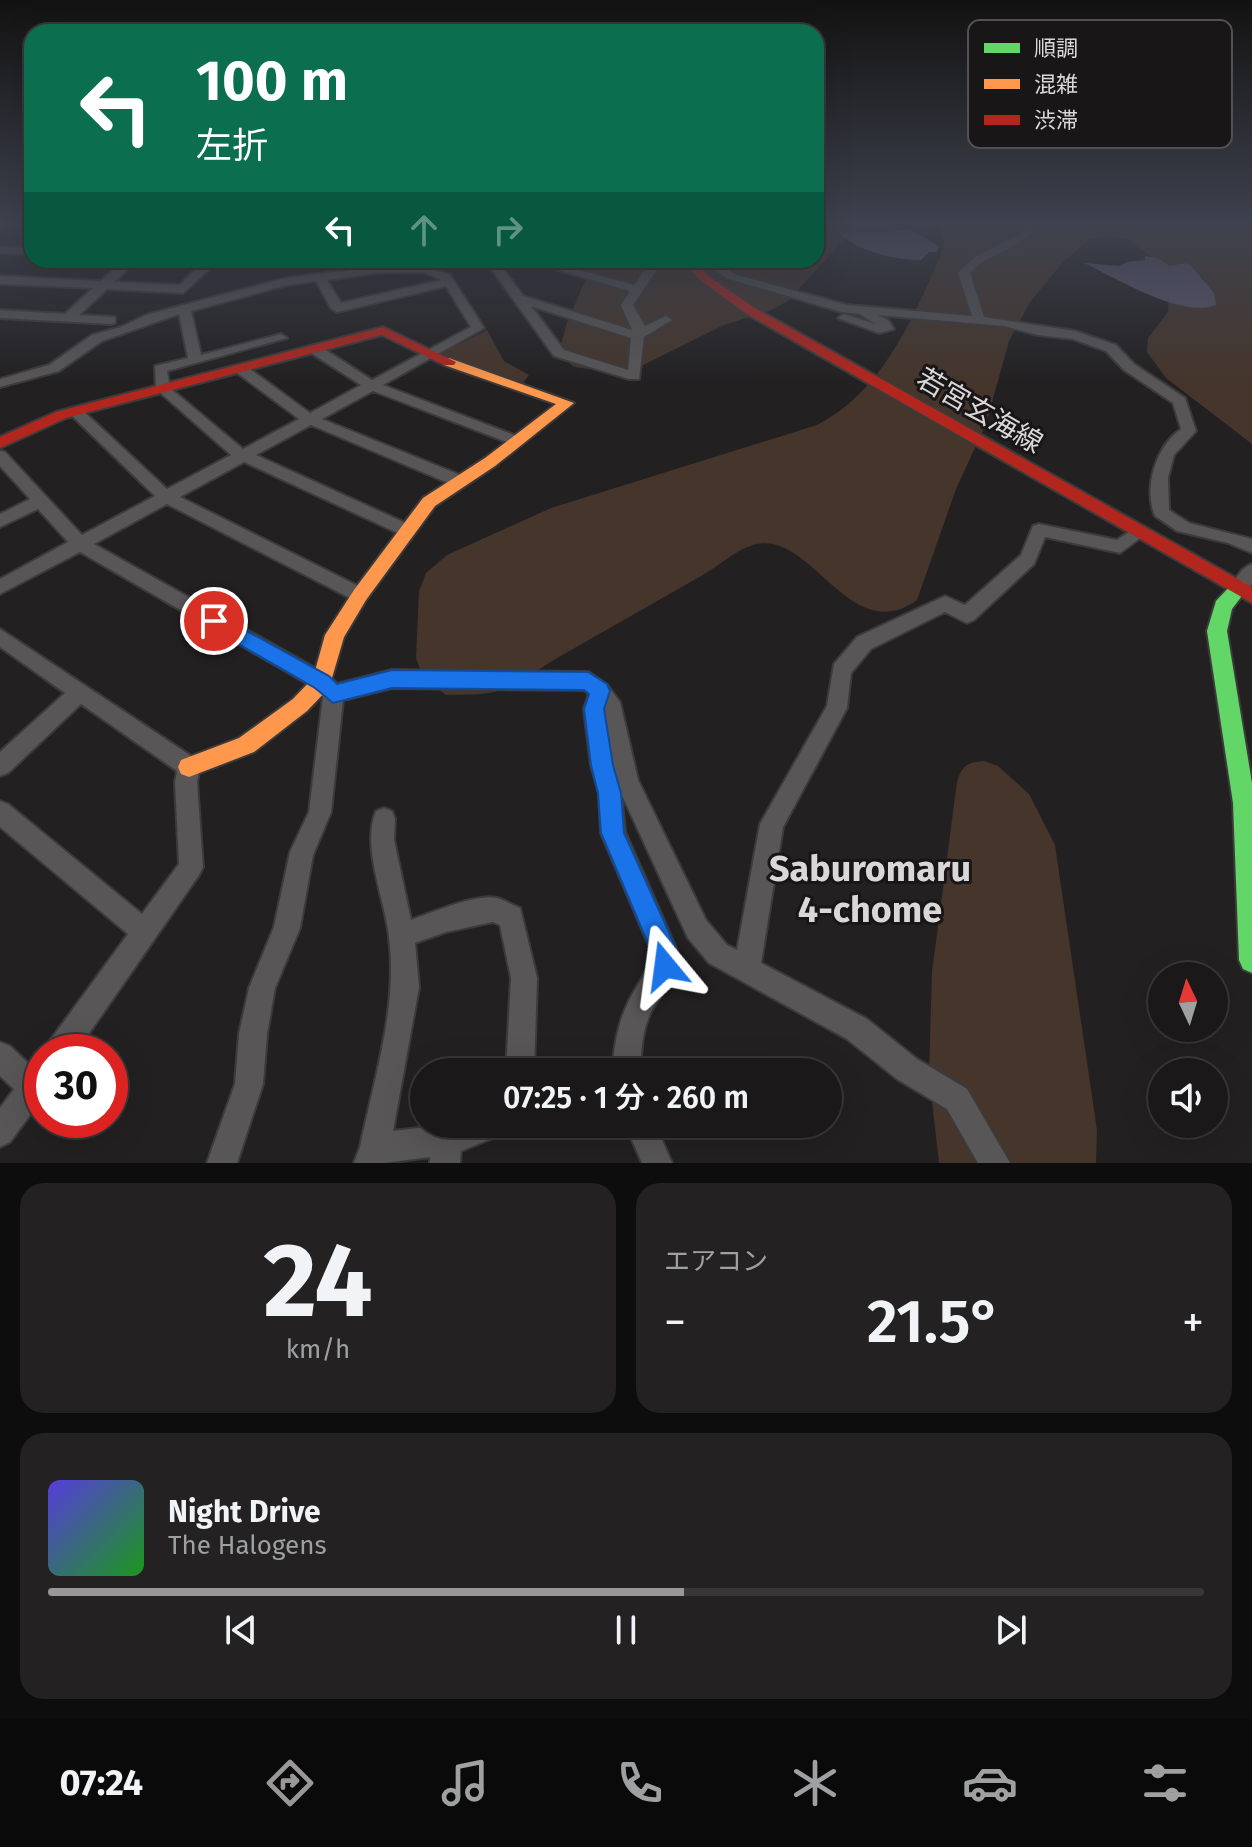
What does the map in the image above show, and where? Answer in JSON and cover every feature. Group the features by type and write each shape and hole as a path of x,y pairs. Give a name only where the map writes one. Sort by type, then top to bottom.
{"street":[{"path":"68,318 113,276"},
{"path":"183,289 195,276"},
{"path":"0,383 54,368 97,338 184,309 286,282 338,276"},
{"path":"0,587 240,454 478,328 450,282 439,276"},
{"path":"504,276 559,353 634,376 639,326 627,305 647,276"},
{"path":"589,276 638,290"},
{"name":"若宮玄海線","path":"707,276 734,300 1245,592"},
{"path":"735,276 832,306 979,319 1075,335 1103,344 1129,367 1180,401 1189,431 1175,442 1164,462 1159,481 1161,512 1185,531 1222,535 1252,547"},
{"path":"965,276 979,319"},
{"path":"321,279 337,308 450,282"},
{"path":"0,280 211,291"},
{"path":"734,300 755,295 888,329 864,311"},
{"path":"522,299 637,336 666,320"},
{"path":"184,309 195,359"},
{"path":"0,314 111,320"},
{"path":"0,443 75,411 383,331 427,354 567,403 429,502 360,595 335,635 328,688 320,812 315,829 302,852 287,928 262,988 253,1034 249,1084 222,1163"},
{"path":"281,338 160,369 163,389 240,454 406,530"},
{"path":"316,350 370,385 517,441"},
{"path":"241,369 308,418 459,481"},
{"path":"75,411 165,496 360,595"},
{"path":"0,456 79,543 328,688"},
{"path":"0,521 39,501"},
{"path":"747,970 772,824 837,708 841,670 852,656 864,643 945,603 967,615 1028,559 1039,530 1120,547 1139,533"},
{"path":"1252,571 1245,592 1223,606 1217,631 1248,805 1252,960"},
{"path":"0,637 189,767"},
{"path":"189,767 246,745 328,688 392,679 588,681 613,709 627,781 697,929 718,954 857,1029 907,1069 957,1099 995,1163"},
{"path":"600,691 594,709 602,765 610,793 613,833 663,948 665,966 638,1010 627,1058"},
{"path":"0,766 80,692"},
{"path":"72,1034 191,867 186,782 189,767"},
{"path":"0,812 145,932"},
{"path":"384,819 382,840 402,936 406,987 372,1155 446,1152 470,1138"},
{"path":"402,936 446,919 494,909 511,917 524,978 521,1058"},
{"path":"0,1056 24,1072"},
{"path":"0,1132 24,1099"},
{"path":"646,1138 657,1163"}],"shaded area":[{"path":"587,276 810,276 788,301 769,311 724,325 635,369 574,367 567,361 561,344"},
{"path":"932,276 1051,276 1030,302 1009,341 986,424 956,489 917,600 893,611 871,610 851,599 794,553 774,544 753,545 508,687 488,693 446,695 423,678 416,658 419,591 426,573 447,555 551,508 817,425 862,392 896,347"},
{"path":"1110,276 1200,276 1214,293 1216,305 1202,308 1186,306"},
{"path":"1164,276 1252,276 1252,444 1166,378 1147,352 1148,338 1168,312 1169,290"},
{"path":"487,330 504,361 529,375 523,383 440,354"},
{"path":"984,761 998,766 1029,794 1055,845 1097,1130 1096,1163 939,1163 929,1075 932,972 957,782 966,766"}],"traffic: fast":[{"path":"1239,588 1223,606 1217,631 1244,803 1252,960"}],"traffic: slow":[{"path":"189,767 246,745 300,705 322,682 335,635 360,595 429,502 490,462 567,403 449,362"}],"traffic: jam":[{"path":"703,276 751,311 1252,596"},
{"path":"0,443 61,415 383,331 449,362"}],"district":[{"name":"Saburomaru 4-chome","path":"870,888"}],"route":[{"path":"214,621 322,682 333,694 392,679 588,681 600,691 594,709 602,765 610,793 613,833 663,948 665,966"}]}
